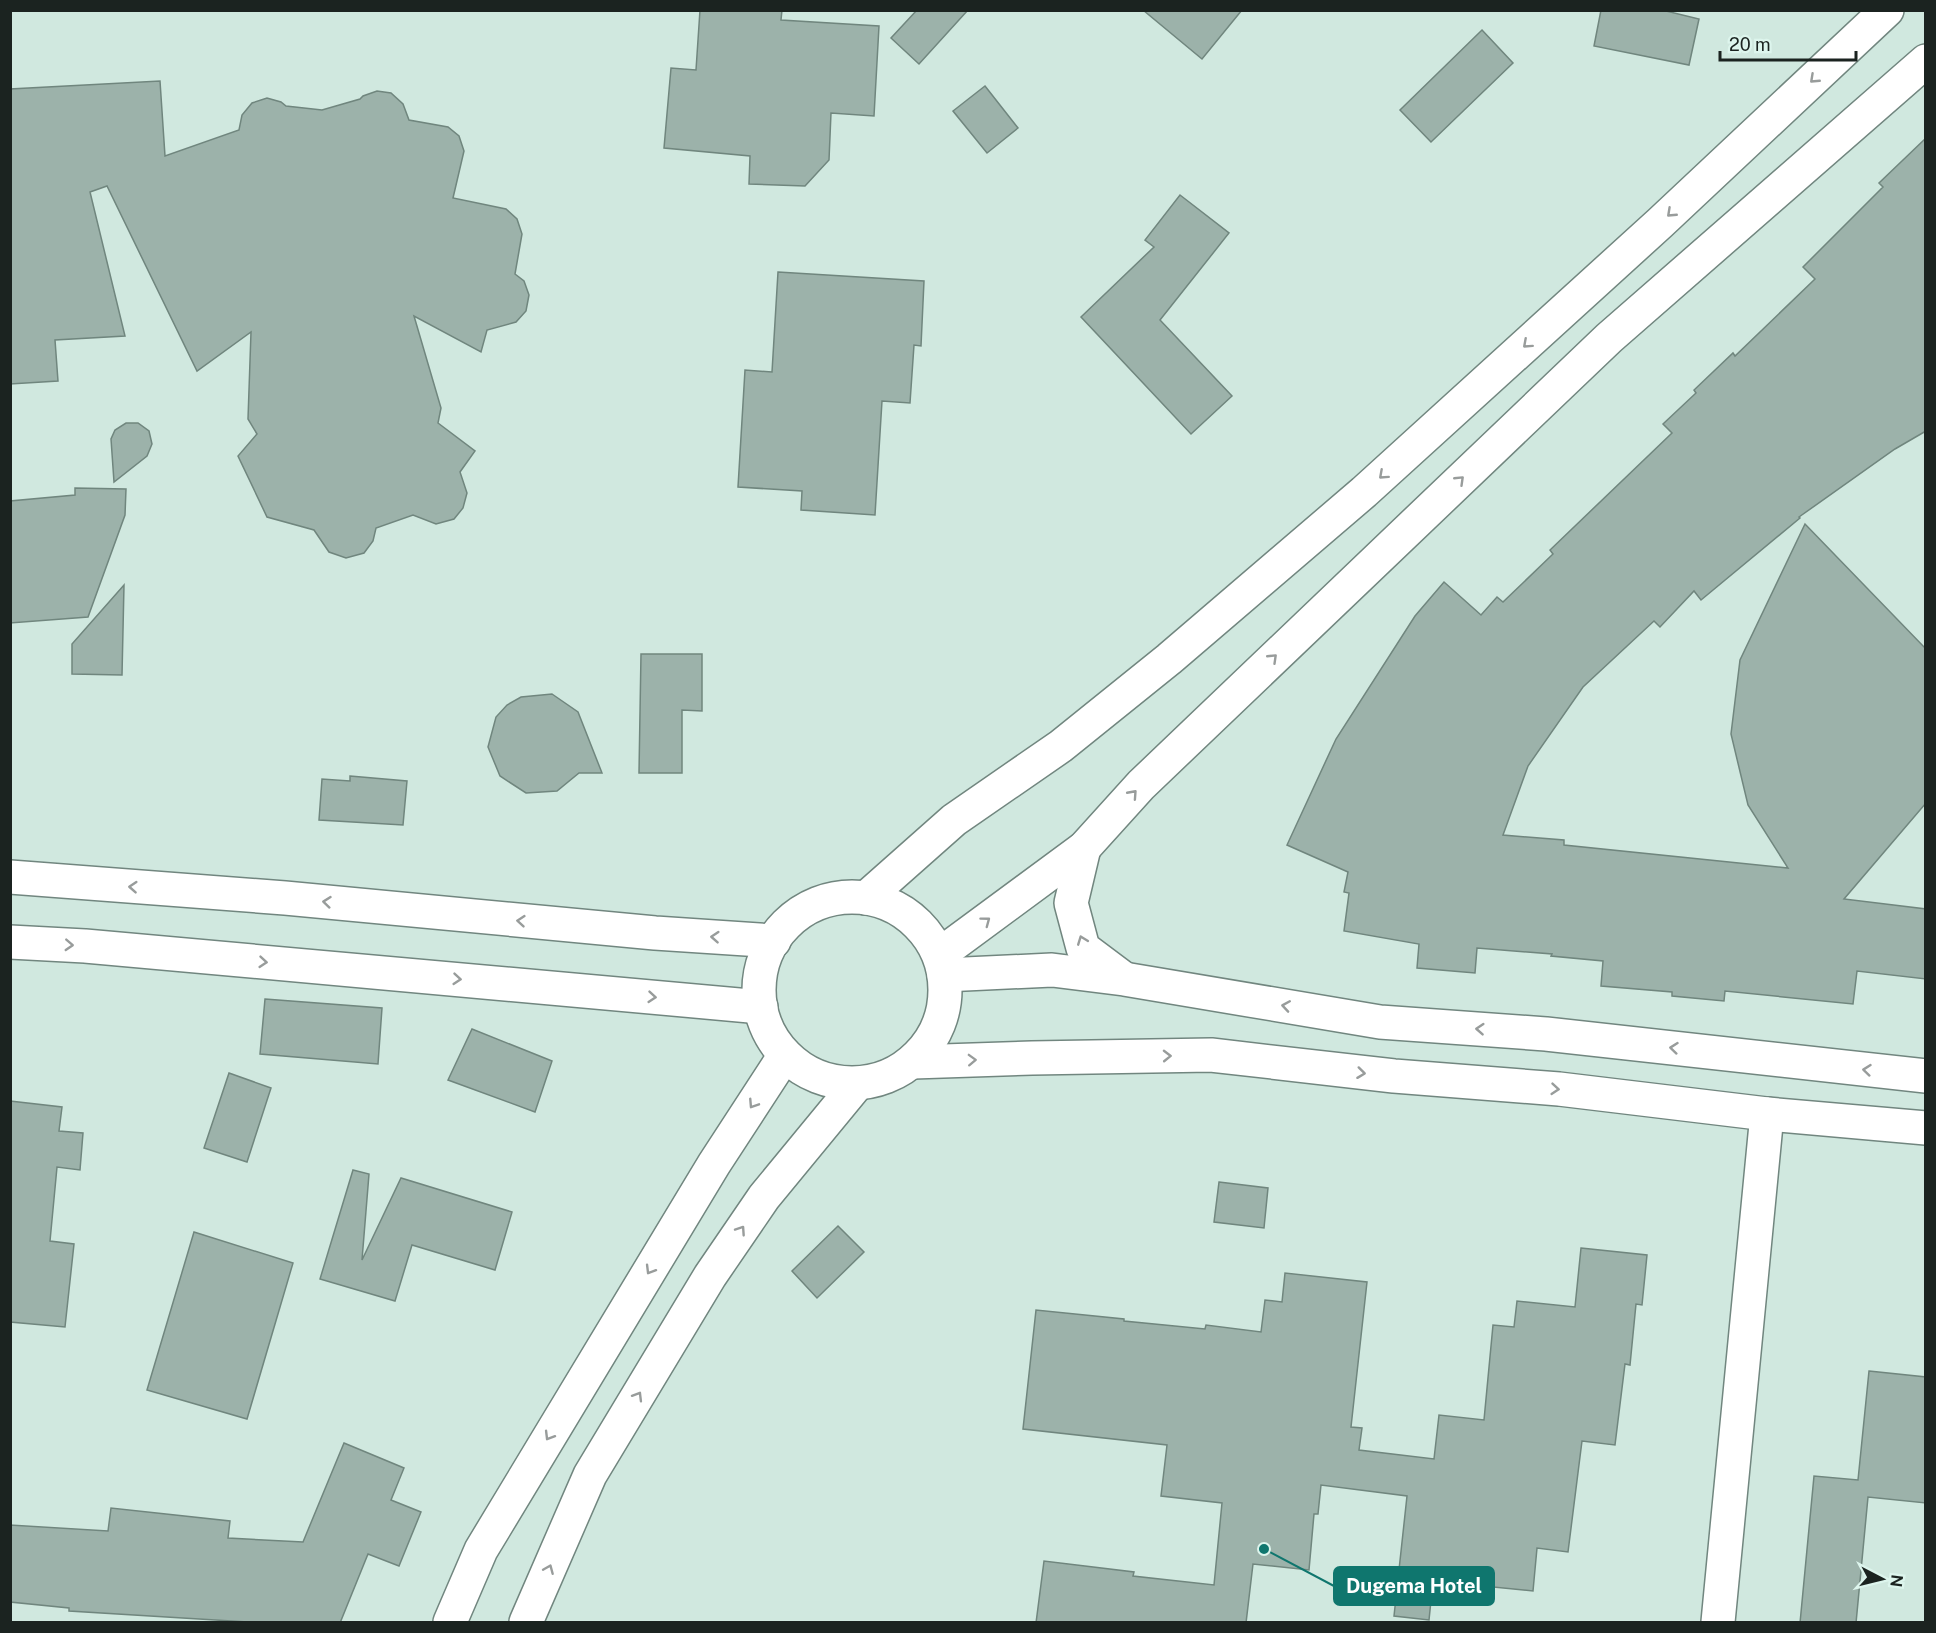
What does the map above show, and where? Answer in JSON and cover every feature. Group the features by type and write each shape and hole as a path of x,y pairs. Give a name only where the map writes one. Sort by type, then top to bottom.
{"main road":[{"path":"866,898 954,820 1061,746 1160,666 1364,492 1660,223 1887,10"},
{"path":"942,965 1084,848 1158,769 1609,338 1926,61"},
{"path":"1084,848 1071,903 1083,948 1124,979"},
{"path":"10,877 285,898 620,930 774,941"},
{"path":"845,897 866,898 896,908 922,927 942,965 944,1007 934,1037 913,1062 887,1077 857,1084 830,1081 806,1072 785,1055 770,1033 761,1007 759,984 761,973 774,941 786,924 803,910 845,897"},
{"path":"10,942 85,946 761,1007"},
{"path":"942,965 1052,970 1124,979 1380,1022 1546,1034 1926,1076"},
{"path":"450,1623 481,1550 714,1164 785,1055"},
{"path":"913,1062 1211,1055 1394,1076 1558,1089 1767,1114 1926,1128"},
{"path":"526,1623 590,1475 711,1276 764,1197 857,1084"},
{"path":"1718,1623 1767,1114"}],"building":[{"path":"700,10 782,10 781,20 879,26 874,116 831,113 829,160 805,186 749,184 750,156 664,148 671,68 696,70"},
{"path":"917,10 968,10 919,64 891,38"},
{"path":"1143,10 1242,10 1202,59"},
{"path":"1601,10 1662,10 1699,19 1689,65 1594,46"},
{"path":"1482,30 1513,63 1431,142 1400,110"},
{"path":"160,81 165,156 239,130 242,115 252,103 267,98 286,106 322,110 360,99 377,91 391,93 403,104 409,120 448,127 459,136 464,151 453,198 506,209 517,219 522,234 515,274 524,281 529,295 526,311 516,322 487,330 481,352 414,316 441,408 438,423 475,451 460,472 467,493 463,508 454,519 436,524 413,515 376,528 373,541 364,553 346,558 329,552 314,530 267,517 238,456 257,434 248,419 251,332 197,371 107,186 90,192 125,336 55,340 58,381 10,384 10,89"},
{"path":"985,86 1018,128 987,153 953,111"},
{"path":"1926,138 1926,431 1895,449 1799,517 1701,600 1694,591 1660,627 1654,621 1583,687 1528,766 1503,835 1564,840 1564,845 1788,868 1748,805 1731,734 1740,660 1805,524 1926,649 1926,803 1844,899 1926,909 1926,979 1857,971 1853,1004 1725,991 1724,1001 1672,996 1672,992 1601,986 1603,961 1551,956 1552,954 1477,948 1475,973 1417,968 1419,944 1344,931 1349,893 1344,892 1348,872 1287,845 1336,739 1415,616 1444,582 1481,615 1497,597 1503,602 1553,554 1550,550 1672,433 1663,424 1696,393 1694,390 1733,353 1735,356 1815,279 1803,267 1883,187 1879,183"},
{"path":"1180,195 1229,233 1160,320 1232,396 1191,434 1081,317 1154,247 1145,240"},
{"path":"778,272 924,281 921,346 914,345 910,403 882,401 875,515 801,510 802,491 738,487 745,370 772,372"},
{"path":"126,423 138,423 149,431 152,444 147,456 114,482 111,439 115,430"},
{"path":"75,488 126,489 125,515 88,617 10,623 10,501 75,495"},
{"path":"124,585 122,675 72,674 72,644"},
{"path":"641,654 702,654 702,711 682,710 682,773 639,773"},
{"path":"552,694 578,712 602,773 579,773 557,791 526,793 500,776 488,747 496,717 507,705 521,697"},
{"path":"350,776 407,781 403,825 319,820 322,779 350,781"},
{"path":"265,999 382,1008 378,1064 260,1054"},
{"path":"472,1029 552,1061 535,1112 448,1080"},
{"path":"229,1073 271,1088 247,1162 204,1148"},
{"path":"10,1101 62,1107 59,1131 83,1133 80,1170 57,1167 50,1241 74,1244 65,1327 10,1322"},
{"path":"353,1170 369,1174 362,1260 401,1178 512,1212 495,1270 412,1245 395,1301 320,1279"},
{"path":"1219,1182 1268,1188 1264,1228 1214,1222"},
{"path":"838,1226 864,1252 817,1298 792,1271"},
{"path":"194,1232 293,1263 247,1419 147,1390"},
{"path":"1581,1248 1647,1255 1642,1305 1636,1304 1630,1365 1625,1364 1615,1445 1582,1441 1568,1552 1537,1548 1533,1591 1433,1581 1429,1620 1394,1616 1407,1496 1321,1485 1318,1514 1314,1514 1309,1570 1253,1564 1246,1623 1036,1623 1044,1561 1134,1572 1133,1576 1214,1585 1222,1503 1161,1496 1167,1445 1023,1429 1036,1310 1205,1329 1206,1325 1261,1332 1265,1300 1282,1302 1285,1273 1367,1282 1351,1427 1362,1428 1359,1450 1434,1459 1439,1415 1484,1420 1493,1325 1514,1327 1517,1301 1575,1307"},
{"path":"1869,1371 1926,1377 1926,1503 1868,1497 1856,1623 1800,1623 1814,1476 1858,1480"},
{"path":"344,1443 404,1468 391,1500 421,1512 399,1566 368,1554 340,1623 263,1623 69,1611 69,1608 10,1602 10,1525 108,1531 111,1508 230,1521 228,1538 303,1542"}],"place":[{"name":"Dugema Hotel","path":"1264,1549"}]}
